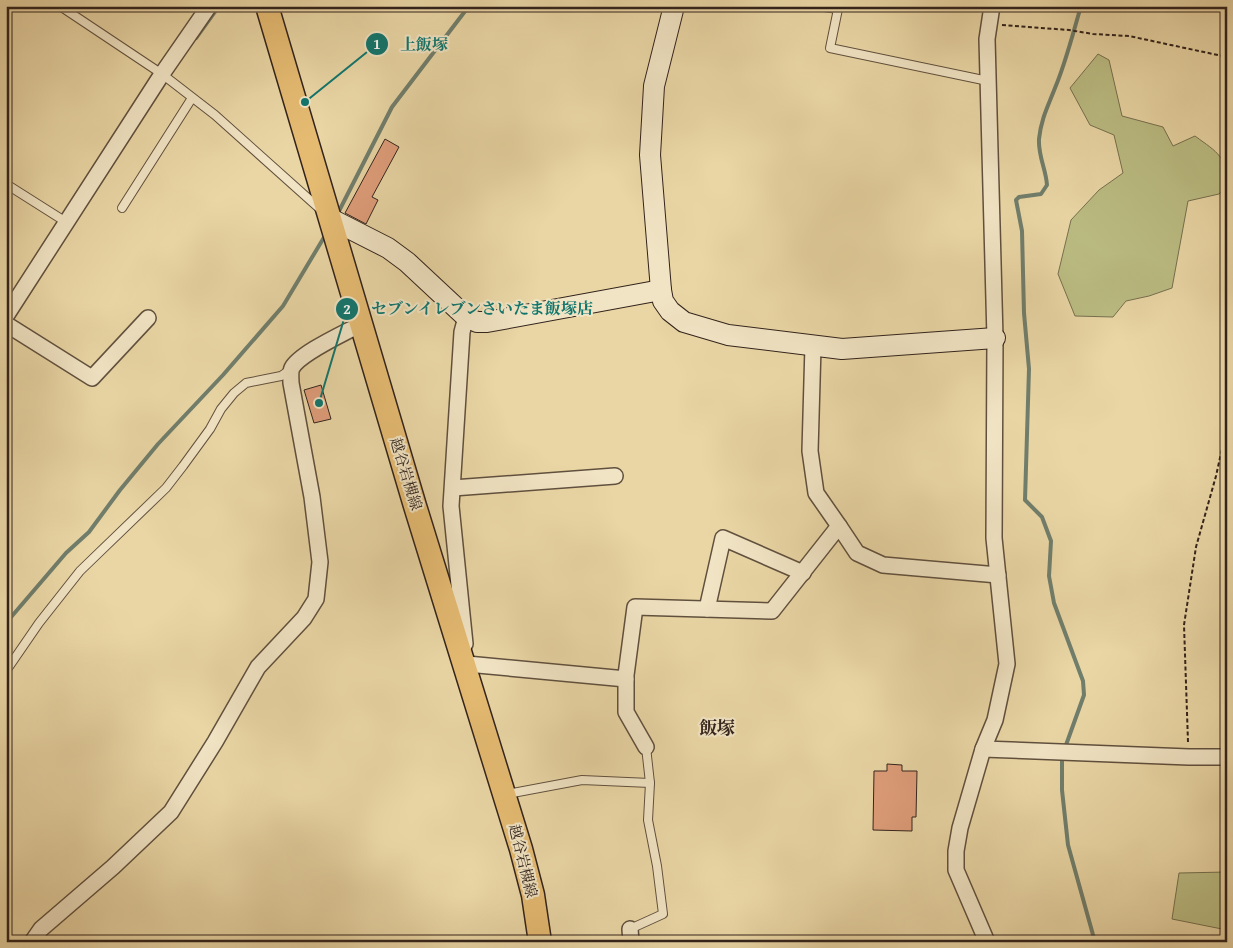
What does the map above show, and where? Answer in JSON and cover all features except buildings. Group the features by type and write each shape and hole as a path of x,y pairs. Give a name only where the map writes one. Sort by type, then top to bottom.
{"main road":[{"name":"越谷岩槻線","path":"268,6 415,506 505,794 533,895 540,942"}],"street":[{"path":"6,316 162,74 209,6"},
{"path":"674,6 654,86 650,155 661,290 663,301 670,311 684,322 728,335 842,349 995,338"},
{"path":"987,942 956,870 956,851 960,828 983,749 995,720 1007,664 994,538 995,338 987,39 992,6"},
{"path":"331,219 388,248 407,262 466,317 477,322 486,322 661,290"},
{"path":"466,317 462,332 451,506 467,668 626,679"},
{"path":"6,324 92,378 148,318"},
{"path":"32,942 41,929 113,867 171,812 215,742 258,666 304,618 316,599 320,562 312,497 291,383 291,369 297,361 310,352 361,324"},
{"path":"813,346 810,451 816,494 856,553 883,565 998,575"},
{"path":"452,488 615,476"},
{"path":"646,747 626,712 626,679 635,607 772,611 839,526"},
{"path":"707,609 723,538 803,572"},
{"path":"983,749 1227,757"}],"lane":[{"path":"60,6 162,74 215,115 331,219"},
{"path":"817,6 838,9 830,48 988,81"},
{"path":"122,208 192,98"},
{"path":"6,184 66,222"},
{"path":"6,671 39,623 80,571 166,488 234,393 246,383 282,376 291,369"},
{"path":"631,935 663,914 648,820 650,783 646,747"},
{"path":"505,794 582,780 650,783"}],"path":[{"path":"990,25 1129,36 1227,57"},
{"path":"1189,757 1184,625 1196,547 1216,476 1227,426"}],"green space":[{"path":"1098,54 1109,60 1122,116 1163,127 1173,146 1195,136 1220,156 1227,177 1227,187 1219,194 1188,201 1172,288 1126,301 1113,317 1075,316 1058,274 1071,220 1099,190 1123,173 1114,135 1090,125 1070,88"},
{"path":"1227,872 1227,930 1172,919 1179,873"}],"waterway":[{"path":"196,38 219,6"},
{"path":"337,215 392,107 469,6"},
{"path":"1066,745 1084,695 1083,681 1054,603 1049,576 1051,541 1042,517 1025,500 1029,369 1024,313 1022,231 1016,200 1019,197 1041,194 1047,185 1040,151 1041,125 1066,58 1081,6"},
{"path":"6,623 66,553 89,532 120,490 158,444 223,375 283,306 326,234"},
{"path":"1062,759 1062,790 1068,845 1095,942"}],"place":[{"name":"上飯塚","path":"305,102"},
{"name":"セブンイレブンさいたま飯塚店","path":"319,403"}],"district":[{"name":"飯塚","path":"717,728"}]}
